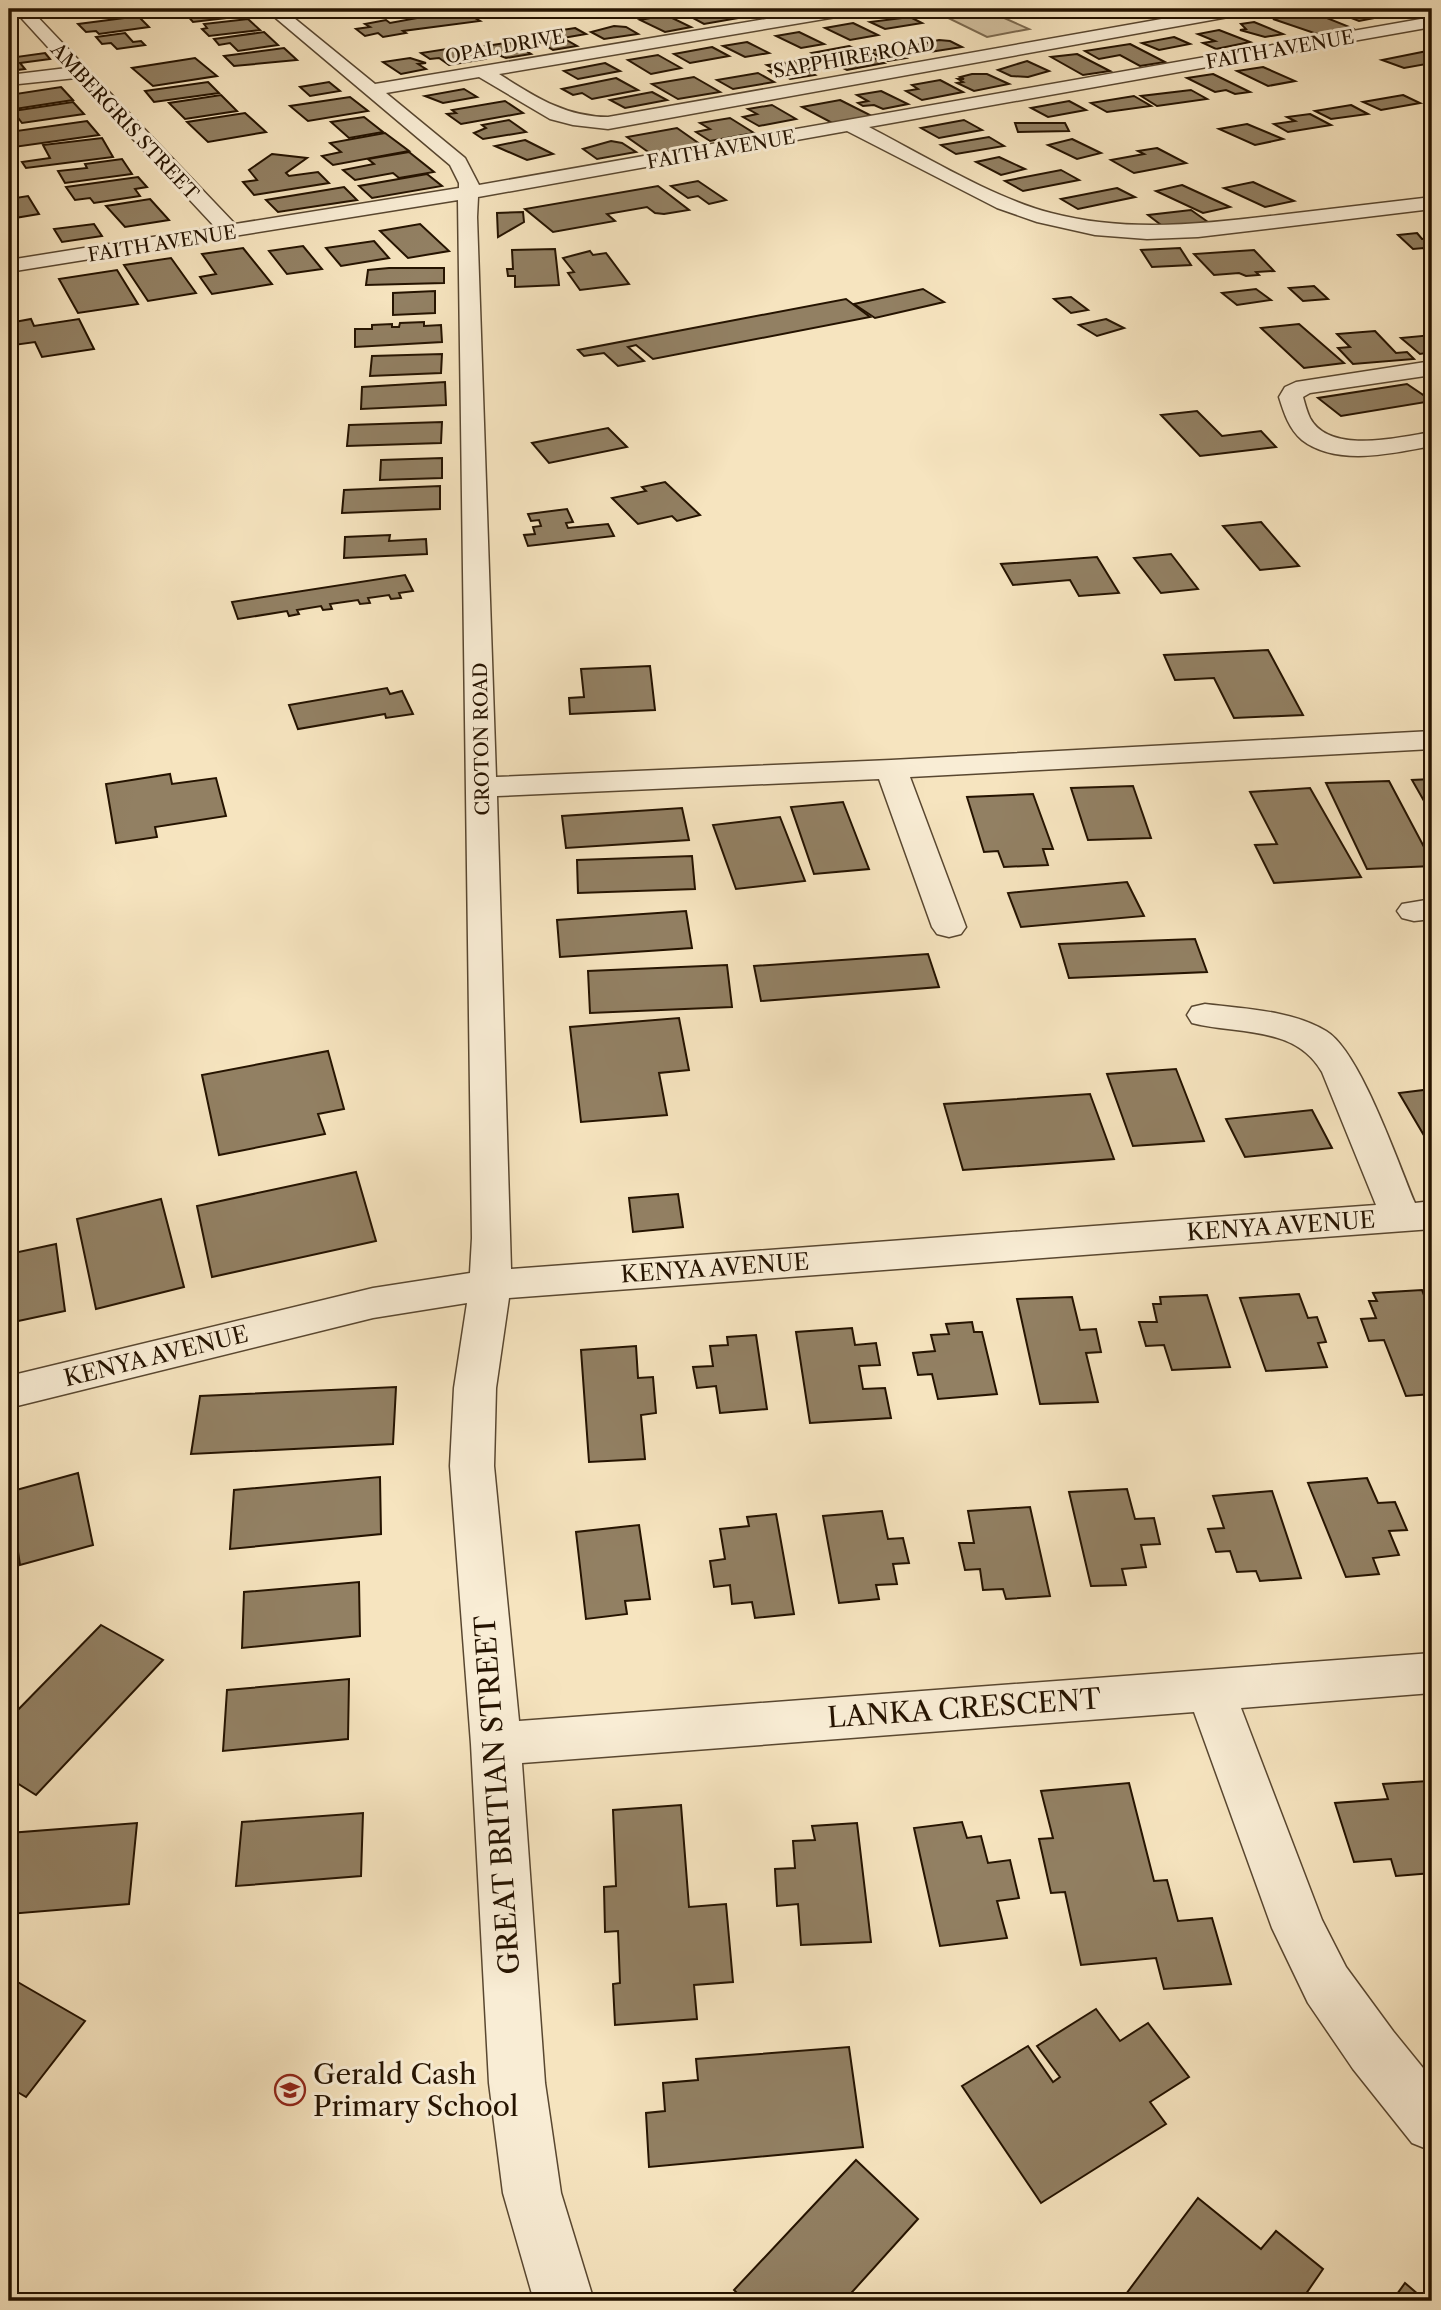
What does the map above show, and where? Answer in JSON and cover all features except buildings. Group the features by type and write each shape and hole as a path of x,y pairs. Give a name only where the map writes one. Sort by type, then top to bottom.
{"street":[{"name":"AMBERGRIS STREET","path":"21,9 77,72 231,232"},
{"name":"CROTON ROAD","path":"273,9 458,162 468,177 491,1224 490,1285"},
{"name":"OPAL DRIVE","path":"371,90 854,9"},
{"name":"SAPPHIRE ROAD","path":"482,71 560,118 587,123 608,123 1245,9"},
{"name":"FAITH AVENUE","path":"9,266 468,193 1432,22"},
{"path":"9,80 77,72"},
{"path":"851,126 1004,204 1045,218 1095,229 1147,233 1199,231 1432,203"},
{"path":"1432,368 1304,387 1293,392 1291,397 1297,419 1324,442 1334,446 1378,448 1432,439"},
{"path":"482,787 891,769 1432,740"},
{"path":"891,769 949,927"},
{"path":"1205,1015 1294,1031 1314,1038 1327,1051 1340,1072 1417,1216"},
{"name":"KENYA AVENUE","path":"9,1392 373,1303 490,1285 1417,1216"},
{"name":"GREAT BRITIAN STREET","path":"490,1285 475,1388 472,1466 496,1744 517,2083 532,2193 564,2301"},
{"name":"LANKA CRESCENT","path":"496,1744 1432,1673"},
{"path":"1210,1690 1299,1928 1327,1985 1373,2050 1432,2123"}],"shaded area":[{"path":"984,9 1029,29 987,37 940,14"}],"place":[{"name":"Gerald Cash Primary School","path":"290,2090"}]}
